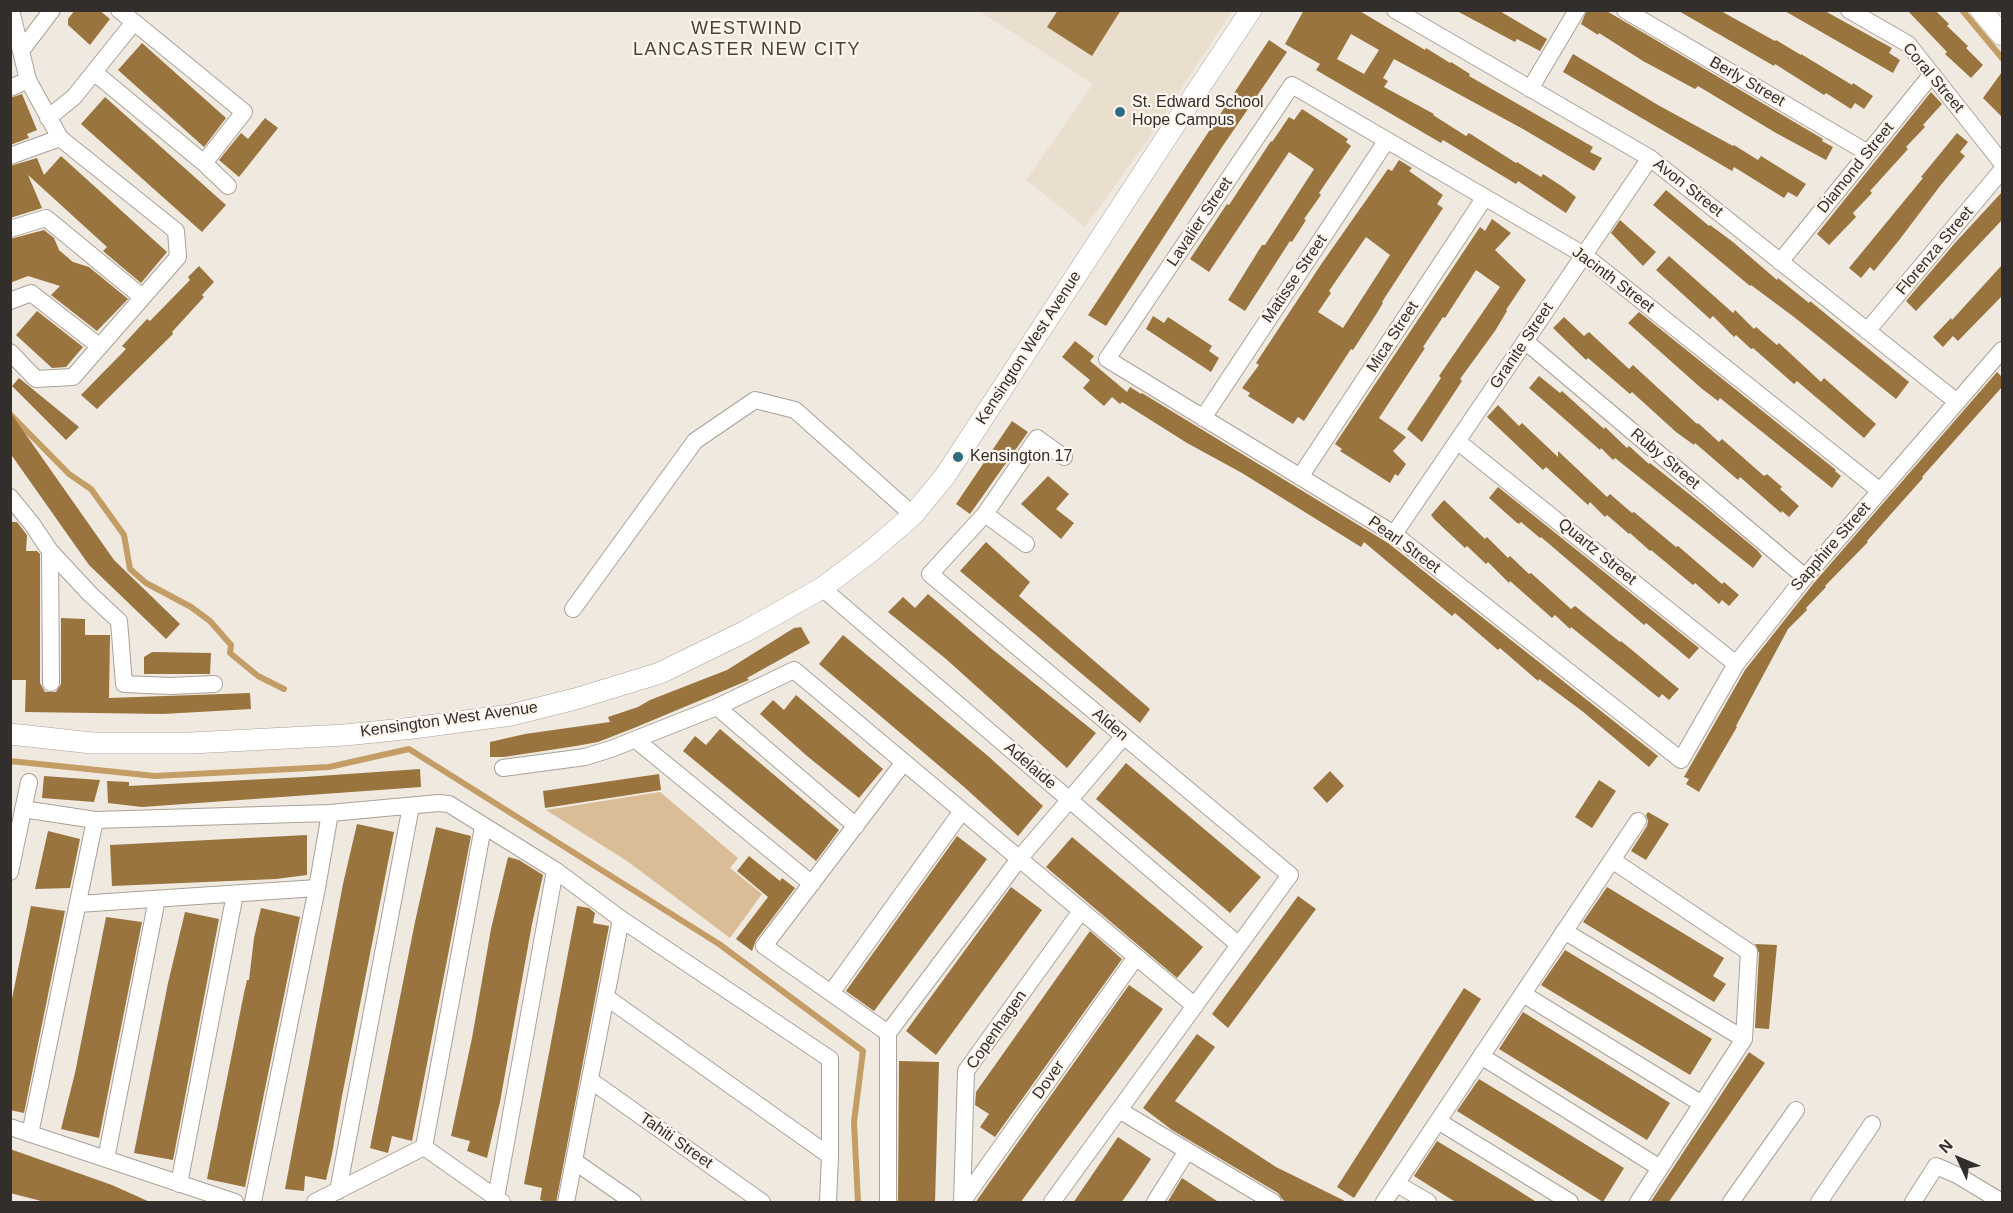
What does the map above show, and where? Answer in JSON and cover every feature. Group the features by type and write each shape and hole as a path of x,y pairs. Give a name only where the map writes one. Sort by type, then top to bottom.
{"street":[{"path":"10,352 36,379 73,376 178,257 176,231 60,138 28,80 11,10"},
{"path":"21,51 52,10"},
{"path":"119,10 244,112 204,163"},
{"name":"Kensington West Avenue","path":"10,734 92,743 191,743 345,735 511,715 575,699 660,673 746,631 822,588 869,553 913,515 945,476 1251,10"},
{"name":"Avon Street","path":"1395,10 1650,158 1957,402"},
{"path":"1530,89 1577,10"},
{"name":"Berly Street","path":"1625,10 1868,153"},
{"name":"Coral Street","path":"1849,10 1908,44 2002,163"},
{"path":"1981,10 2002,34"},
{"path":"48,118 74,97 134,22"},
{"path":"95,73 204,163 228,186"},
{"name":"Diamond Street","path":"1780,262 1932,74"},
{"path":"10,88 28,80"},
{"name":"Jacinth Street","path":"1292,85 1584,255 1880,491"},
{"name":"Lavalier Street","path":"1107,359 1292,85"},
{"path":"10,156 60,138"},
{"name":"Matisse Street","path":"1203,418 1388,140"},
{"name":"Granite Street","path":"1394,534 1650,158"},
{"name":"Florenza Street","path":"1867,331 2002,171"},
{"name":"Mica Street","path":"1300,477 1485,197"},
{"path":"10,229 46,218 142,297"},
{"path":"10,302 31,293 99,346"},
{"name":"Ruby Street","path":"1525,342 1805,577"},
{"name":"Sapphire Street","path":"1681,760 1736,664 1805,577 2002,350"},
{"name":"Pearl Street","path":"1107,359 1394,534 1681,760"},
{"path":"573,609 695,441 755,400 795,411 913,515"},
{"path":"1026,544 985,514 1037,438 1064,457"},
{"name":"Quartz Street","path":"1458,441 1736,664"},
{"path":"10,497 50,551 90,594 120,621 124,684 170,686 214,684"},
{"name":"Alden","path":"985,514 930,574 1290,875 1239,945"},
{"path":"50,551 51,683"},
{"name":"Adelaide","path":"822,588 1239,945"},
{"path":"503,768 585,757 636,740 717,707 795,670 1195,1006"},
{"path":"717,707 856,825"},
{"path":"888,1203 888,1033 1019,859 1124,736"},
{"path":"636,740 812,884"},
{"path":"888,1033 764,946 904,762"},
{"path":"10,872 29,782"},
{"path":"23,809 95,820 330,813 449,804 555,870 621,919 830,1059 828,1203"},
{"path":"338,1191 411,806"},
{"path":"831,993 962,811"},
{"path":"253,1203 330,813"},
{"path":"30,1134 95,820"},
{"path":"1384,1203 1638,821"},
{"path":"424,1147 483,827"},
{"path":"1612,860 1749,952 1744,1039 1638,1203"},
{"path":"424,1147 499,1201 555,870"},
{"path":"78,904 317,888"},
{"path":"179,1184 235,894"},
{"path":"106,1159 157,899"},
{"name":"Copenhagen","path":"962,1203 966,1071 1081,910"},
{"path":"566,1203 621,919"},
{"path":"1564,931 1744,1039"},
{"path":"1052,1203 1239,945"},
{"name":"Dover","path":"962,1203 1136,957"},
{"path":"1523,994 1702,1104"},
{"path":"606,997 830,1156"},
{"path":"1481,1056 1660,1168"},
{"name":"Tahiti Street","path":"590,1080 762,1203"},
{"path":"1119,1110 1261,1200"},
{"path":"1731,1203 1796,1110"},
{"path":"1438,1121 1570,1203"},
{"path":"1819,1203 1872,1124"},
{"path":"10,1127 235,1203"},
{"path":"315,1203 424,1147"},
{"path":"1155,1203 1187,1151"},
{"path":"574,1161 633,1203"},
{"path":"1913,1203 1936,1166 1957,1175 2002,1202"},
{"path":"1397,1184 1428,1203"}],"shaded area":[{"name":"St. Edward School Hope Campus","path":"979,11 1232,11 1147,141 1085,227 1026,180 1093,84"},
{"path":"660,792 738,858 730,868 762,894 730,938 627,861 546,810"}],"building":[{"path":"75,10 99,10 110,19 90,45 68,25 68,19"},
{"path":"1058,10 1121,10 1092,56 1047,27"},
{"path":"1304,10 1358,10 1425,50 1426,48 1451,62 1470,74 1469,76 1593,147 1590,152 1602,158 1594,171 1523,129 1394,59 1383,78 1388,81 1384,87 1434,114 1466,136 1469,133 1516,163 1541,177 1543,174 1563,187 1576,197 1566,213 1518,181 1516,184 1443,140 1441,143 1316,70 1320,64 1285,44","holes":["1351,34 1379,50 1364,74 1337,59"]},
{"path":"1455,10 1498,10 1547,39 1540,51 1517,39 1515,42"},
{"path":"1587,10 1605,10 1823,139 1822,141 1833,147 1826,160 1698,86 1695,89 1643,61 1599,33 1598,35 1581,24"},
{"path":"1677,10 1719,10 1873,96 1864,109 1855,103 1851,109"},
{"path":"1783,10 1823,10 1892,48 1889,53 1900,60 1893,73"},
{"path":"1907,10 1935,10 1983,65 1971,78 1945,54 1947,52"},
{"path":"1269,40 1287,52 1222,147 1106,326 1088,315"},
{"path":"142,43 226,118 204,147 118,70"},
{"path":"1573,54 1658,105 1758,160 1761,156 1806,184 1797,197 1788,192 1784,198 1734,167 1732,171 1563,72"},
{"path":"2002,72 2002,117 1983,98"},
{"path":"1931,92 1942,104 1906,147 1908,149 1853,213 1856,217 1829,245 1817,234"},
{"path":"22,94 37,130 27,134 29,138 10,145 10,98"},
{"path":"105,97 226,205 202,232 81,124"},
{"path":"1302,109 1348,139 1346,142 1351,146 1319,193 1321,195 1304,219 1306,220 1292,242 1290,241 1245,311 1228,300 1314,169 1289,152 1209,272 1190,259 1271,141 1289,117 1294,120"},
{"path":"265,118 278,128 239,177 219,160 241,133 248,139"},
{"path":"1957,133 1968,142 1960,152 1965,156 1874,271 1870,267 1861,278 1849,268"},
{"path":"61,156 167,252 141,283 103,251 107,247 28,175 42,208 10,218 10,166 37,158 44,175"},
{"path":"1399,160 1412,168 1409,171 1443,195 1437,204 1443,208 1353,350 1351,349 1304,421 1298,417 1293,424 1248,396 1250,393 1242,388 1259,365 1256,363 1322,263 1388,169 1392,171","holes":["1366,237 1390,255 1343,328 1318,312 1331,293 1329,291"]},
{"path":"1666,190 1709,226 1733,242 1777,280 1778,278 1809,303 1810,301 1909,382 1896,399 1794,317 1750,286 1653,205"},
{"path":"2002,192 2002,220 1916,311 1906,301"},
{"path":"1492,219 1511,233 1495,250 1526,280 1495,331 1460,379 1462,381 1422,442 1407,429 1441,378 1439,376 1500,287 1476,270 1445,318 1443,317 1379,418 1406,437 1393,451 1406,464 1398,476 1395,474 1390,483 1340,451 1342,449 1335,444 1480,227 1485,231"},
{"path":"1620,220 1656,252 1643,266 1611,233"},
{"path":"44,230 54,238 59,250 73,262 89,267 128,299 97,331 51,295 60,286 28,276 10,283 10,239"},
{"path":"1669,256 1733,313 1735,310 1754,329 1756,327 1777,345 1779,343 1821,382 1824,378 1876,424 1864,438 1797,381 1794,384 1753,348 1751,349 1736,335 1734,337 1713,316 1710,319 1656,270"},
{"path":"2002,265 2002,296 1958,341 1953,336 1943,347 1933,337 1951,318 1952,320"},
{"path":"199,266 214,282 202,295 204,297 172,332 173,334 97,409 81,395 126,349 122,346 147,319 150,321 190,280 188,277"},
{"path":"37,311 83,347 66,367 52,368 16,335"},
{"path":"1639,312 1836,470 1841,476 1832,488 1720,398 1718,401 1701,388 1628,323"},
{"path":"1153,316 1164,323 1168,317 1212,346 1209,351 1219,358 1211,372 1146,329"},
{"path":"1564,317 1584,336 1589,332 1629,369 1633,365 1719,442 1722,439 1764,476 1767,474 1799,506 1789,517 1782,511 1781,513 1740,477 1738,480 1695,443 1694,445 1676,432 1632,392 1630,394 1588,358 1586,360 1553,328"},
{"path":"1075,341 1094,356 1090,361 1127,392 1130,387 1142,393 1388,543 1658,756 1649,767 1582,711 1539,679 1538,681 1500,648 1498,650 1455,613 1452,616 1364,542 1361,547 1122,402 1120,404 1112,397 1104,406 1083,388 1090,380 1062,357"},
{"path":"1997,372 2002,377 2002,387 1868,542 1825,586 1806,608 1807,610 1788,629 1737,727 1699,792 1686,784 1689,779 1684,777 1745,670 1813,584"},
{"path":"1539,376 1560,393 1562,391 1627,448 1629,446 1757,550 1762,556 1753,568 1615,458 1613,460 1601,448 1600,450 1529,388"},
{"path":"19,378 79,427 66,440 12,386"},
{"path":"1498,405 1519,426 1522,423 1558,457 1558,451 1607,497 1610,494 1676,547 1678,546 1722,584 1724,582 1739,595 1729,606 1722,600 1719,604 1607,515 1605,517 1590,502 1588,505 1546,467 1543,470 1487,417"},
{"path":"10,412 114,560 180,624 166,639 89,565 10,453"},
{"path":"1012,421 1028,432 970,514 956,504"},
{"path":"1048,476 1069,494 1056,509 1074,523 1061,539 1021,504"},
{"path":"1498,487 1699,648 1689,659 1646,623 1644,625 1541,537 1521,522 1519,524 1516,522 1489,498"},
{"path":"1444,500 1485,539 1487,537 1508,558 1510,556 1529,574 1531,573 1571,609 1575,606 1679,689 1669,700 1662,694 1659,698 1555,615 1552,618 1510,581 1509,583 1488,562 1486,564 1467,546 1465,548 1435,520 1431,515"},
{"path":"10,522 17,522 27,535 26,551 37,551 40,554 40,683 45,692 56,692 61,684 61,618 85,619 85,635 110,635 109,698 250,693 251,709 163,714 25,712 26,680 10,680"},
{"path":"986,542 1030,582 1019,596 1150,709 1140,723 960,571"},
{"path":"928,594 1096,733 1067,768 946,659 888,612 903,597 915,608"},
{"path":"801,627 810,643 747,678 749,680 598,742 504,757 490,757 490,742 525,734 610,722 608,717 727,670 794,628"},
{"path":"843,635 988,756 1043,806 1018,836 963,786 819,664"},
{"path":"152,652 211,653 210,674 144,674 144,657"},
{"path":"796,695 883,769 859,798 760,714 773,700 784,710"},
{"path":"720,729 839,830 816,861 683,751 695,736 706,745"},
{"path":"1126,763 1261,877 1230,913 1096,799"},
{"path":"420,769 421,787 142,807 108,803 107,781 129,782 129,786"},
{"path":"1330,771 1344,786 1327,803 1313,788"},
{"path":"659,774 661,790 545,808 543,791"},
{"path":"44,776 100,780 94,802 42,798"},
{"path":"1599,780 1616,791 1592,828 1575,817"},
{"path":"1648,812 1669,824 1646,860 1631,851 1647,826"},
{"path":"357,824 394,832 332,1154 326,1180 305,1176 304,1191 285,1189 343,884"},
{"path":"436,827 471,836 412,1141 392,1136 388,1153 370,1148"},
{"path":"48,831 80,839 70,888 35,889"},
{"path":"307,835 307,875 276,879 112,886 110,845"},
{"path":"957,836 987,859 874,1011 846,991"},
{"path":"1072,837 1203,947 1177,978 1046,867"},
{"path":"749,856 780,881 782,878 795,888 756,940 752,951 736,939 768,897 737,871"},
{"path":"508,857 519,860 543,875 500,1102 487,1158 467,1151 470,1141 451,1136 472,1038 491,929"},
{"path":"1011,887 1042,910 936,1055 906,1031"},
{"path":"1607,887 1724,958 1713,976 1726,984 1714,1002 1583,922"},
{"path":"1298,896 1316,909 1228,1028 1212,1014"},
{"path":"31,906 65,911 24,1113 10,1110 10,1008"},
{"path":"577,906 589,908 595,913 593,923 609,926 556,1203 551,1203 540,1200 542,1188 524,1184"},
{"path":"261,908 300,917 245,1187 207,1179 244,993 247,980 249,980 254,938"},
{"path":"185,912 219,919 173,1160 134,1153 168,983"},
{"path":"106,917 142,922 99,1138 61,1129 75,1073"},
{"path":"1090,931 1122,959 995,1137 980,1127 989,1114 975,1105 976,1092"},
{"path":"1755,944 1777,945 1769,1029 1755,1028 1759,953"},
{"path":"1565,950 1712,1039 1690,1075 1541,985"},
{"path":"1129,985 1163,1009 1020,1203 975,1203"},
{"path":"1464,988 1481,999 1354,1198 1337,1187"},
{"path":"1523,1012 1670,1103 1647,1140 1499,1049"},
{"path":"1197,1034 1215,1047 1175,1101 1276,1167 1349,1203 1289,1203 1283,1200 1278,1193 1172,1130 1143,1108"},
{"path":"1749,1052 1765,1063 1668,1203 1650,1203"},
{"path":"899,1061 939,1062 935,1203 898,1203"},
{"path":"1479,1079 1624,1168 1603,1202 1457,1111"},
{"path":"1118,1137 1151,1159 1135,1183 1121,1203 1073,1203"},
{"path":"1437,1141 1538,1203 1457,1203 1414,1176"},
{"path":"10,1149 112,1185 152,1203 49,1203 10,1193"},
{"path":"1182,1178 1220,1203 1167,1203"}],"waterway":[{"path":"1962,10 2002,58"},
{"path":"10,414 69,474 91,489 124,535 130,569 146,583 191,607 210,621 231,645 230,653 258,676 284,689"},
{"path":"10,761 155,776 329,767 409,749 719,944 863,1051 854,1122 858,1202"}],"place":[{"name":"St. Edward School Hope Campus","path":"1120,112"},
{"name":"Kensington 17","path":"958,457"}],"district":[{"name":"WESTWIND LANCASTER NEW CITY","path":"747,39"}]}
